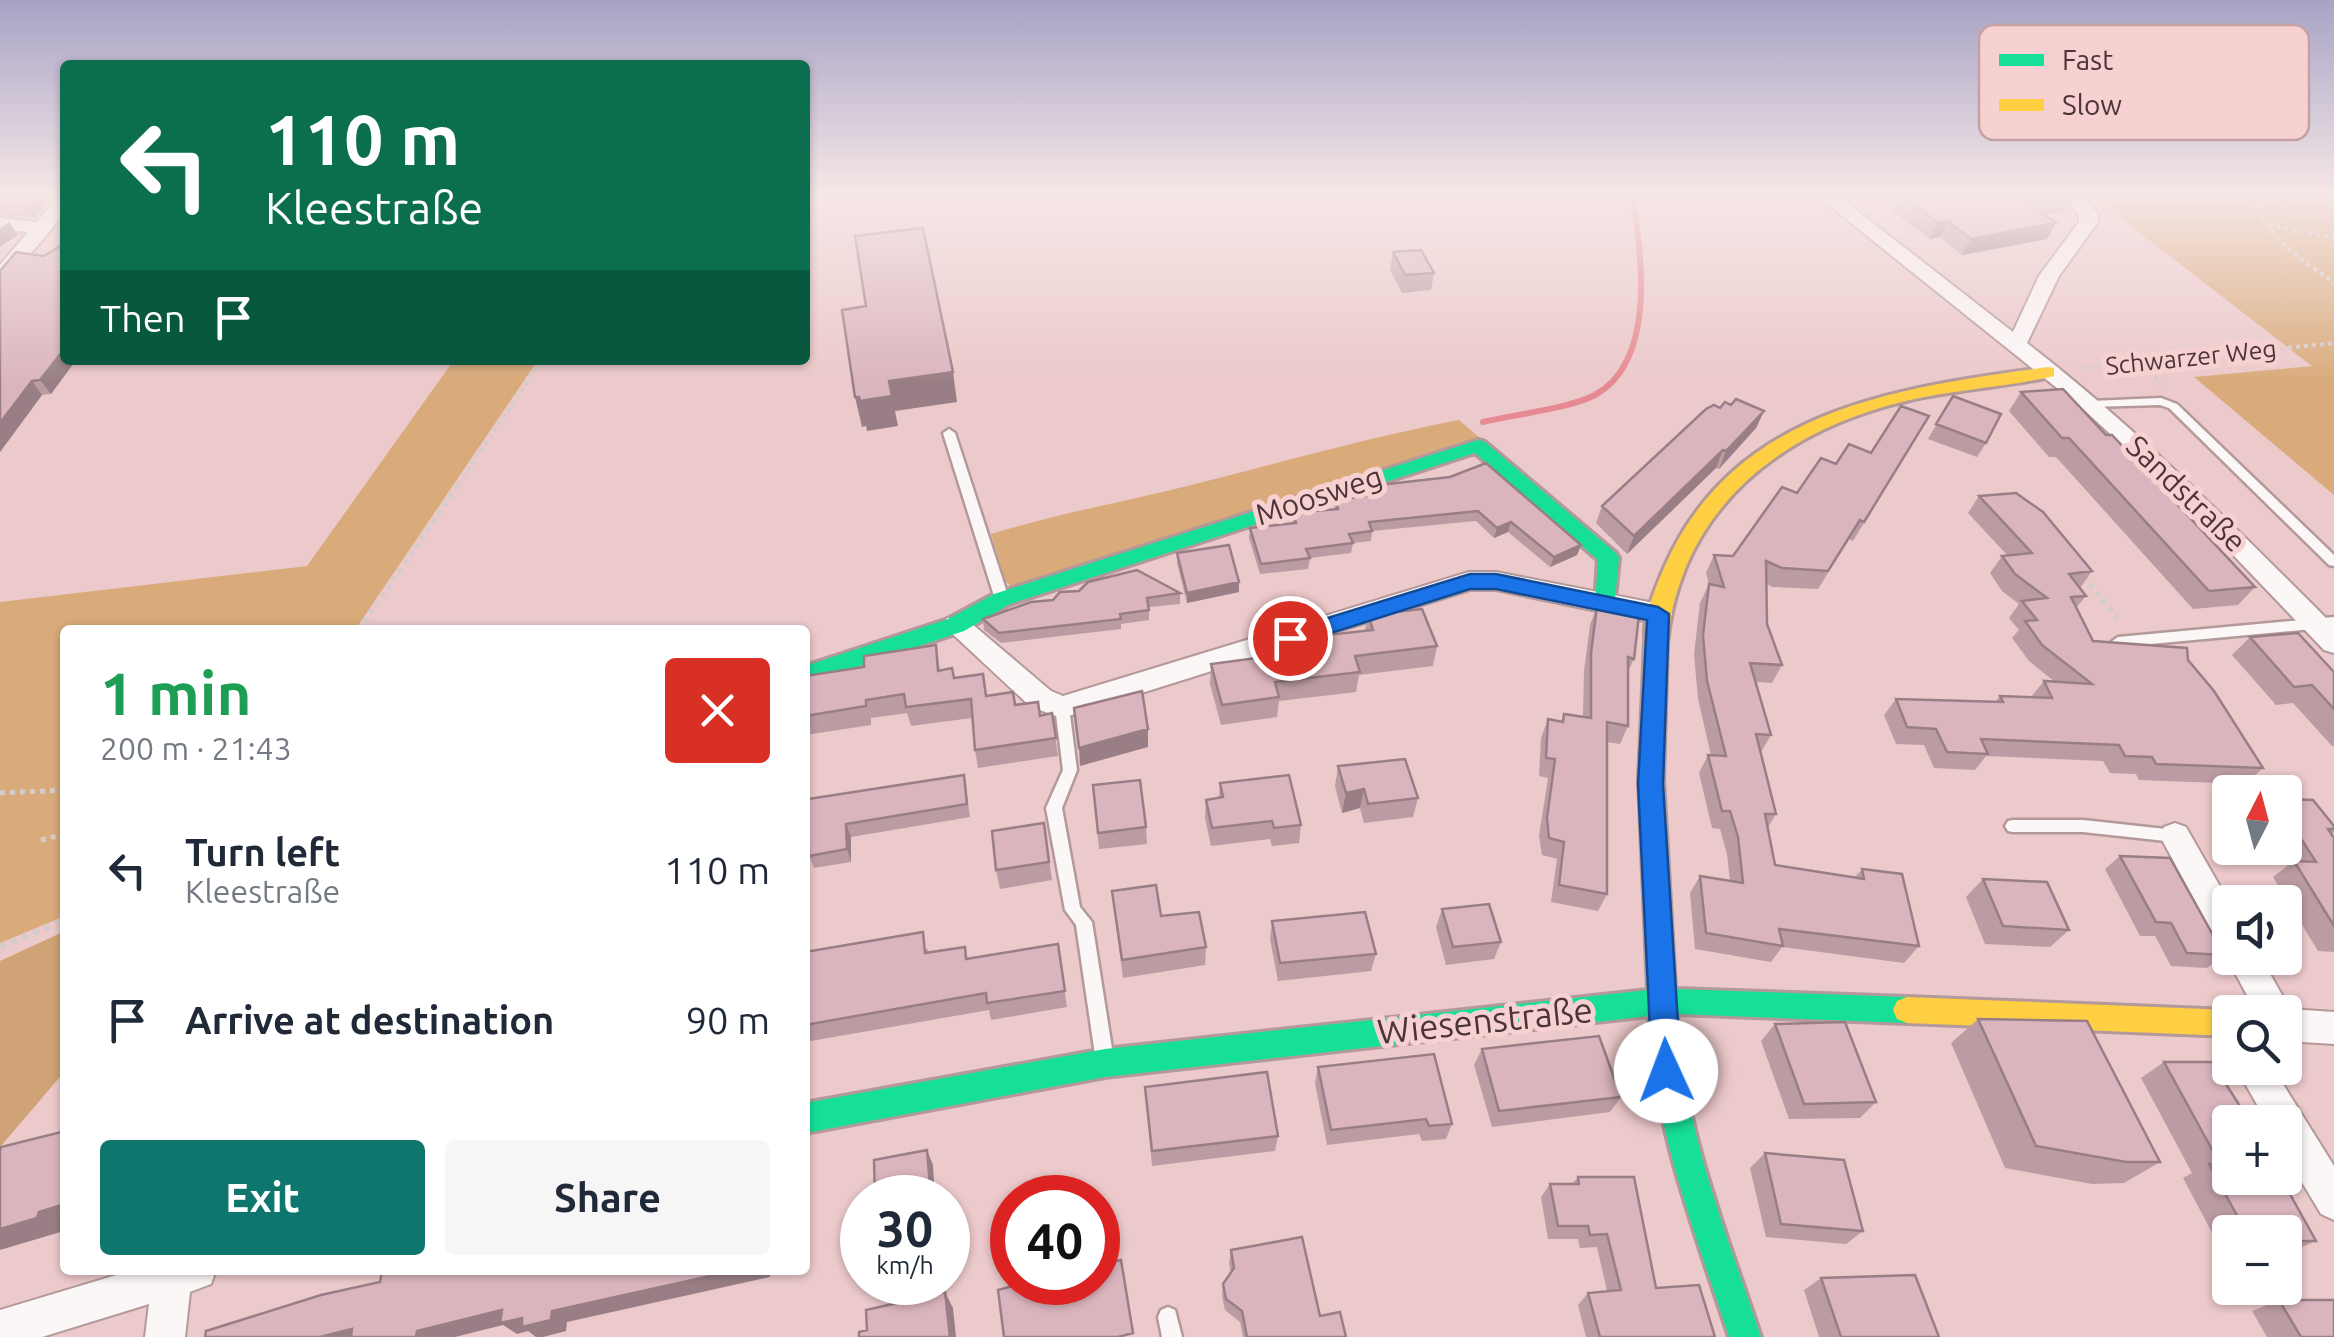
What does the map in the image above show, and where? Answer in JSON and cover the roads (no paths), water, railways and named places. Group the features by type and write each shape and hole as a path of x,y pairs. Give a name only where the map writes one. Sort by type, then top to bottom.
{"street":[{"path":"0,278 18,257"},
{"name":"Sandstraße","path":"1903,257 2092,404 2328,630"},
{"path":"2014,346 2031,324 2038,297 2063,257"},
{"path":"1744,1337 1686,1156 1666,1071 1650,784 1658,614 1680,552 1712,507 1752,465 1783,440 1846,411 2048,372"},
{"name":"Moosweg","path":"810,672 956,624 1002,599 1478,446 1609,558 1606,604"},
{"path":"956,624 1040,698 1062,707 1470,582 1496,581 1658,614"},
{"path":"2175,836 2212,902"},
{"name":"Wiesenstraße","path":"810,1117 1105,1063 1664,1001 2212,1023"},
{"path":"2302,1026 2334,1028"},
{"path":"2264,1085 2334,1201"},
{"path":"0,1330 181,1275"},
{"path":"165,1337 184,1275"}],"lane":[{"path":"2092,404 2161,401 2173,406 2334,562"},
{"path":"949,433 1002,599"},
{"name":"Sandstraße","path":"2118,642 2328,630"},
{"path":"1062,707 1070,770 1054,808 1074,910 1084,922 1105,1063"},
{"path":"2013,826 2083,826 2175,836"}],"waterway":[{"path":"1483,422 1584,400 1615,379 1637,332 1640,257"}]}
